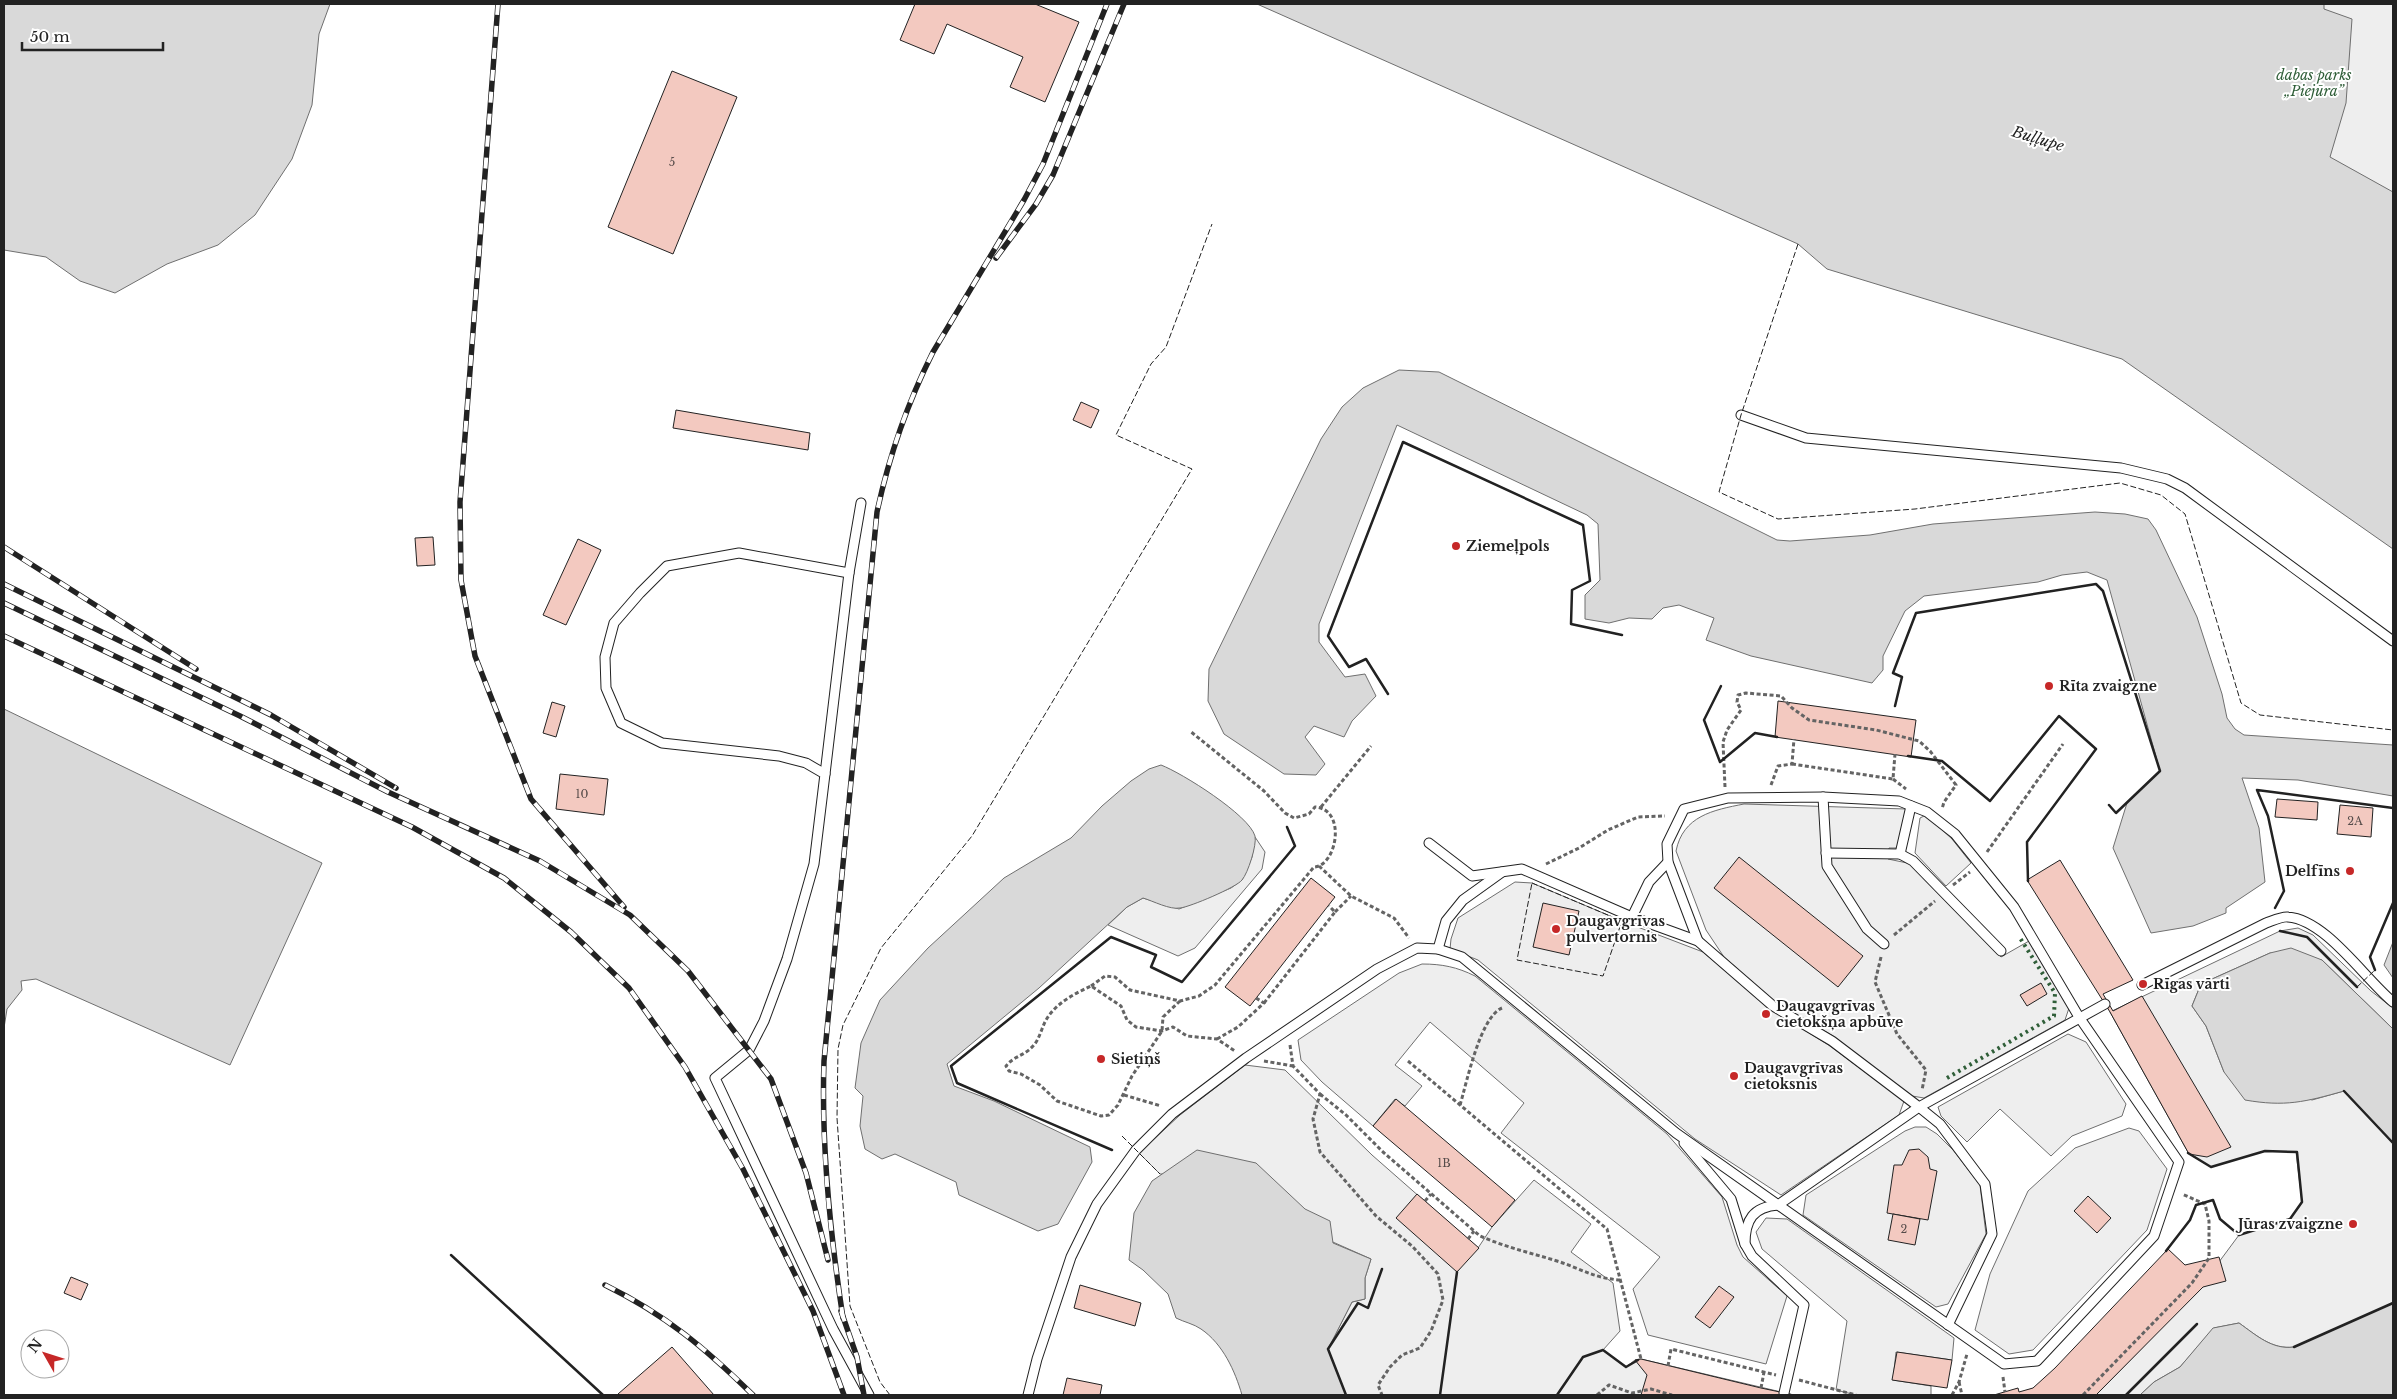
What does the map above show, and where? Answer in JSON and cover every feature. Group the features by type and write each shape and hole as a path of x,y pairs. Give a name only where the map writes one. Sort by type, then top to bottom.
{"lane":[{"path":"1741,415 1806,438 2121,468 2167,479 2207,504 2393,641"},
{"path":"861,503 849,573 814,864 787,959 764,1021 749,1050 715,1078 834,1329 869,1395"},
{"path":"825,774 806,763 780,756 662,743 621,723 606,688 605,658 614,623 667,566 739,553 849,573"},
{"path":"1823,797 1827,866 1867,929 1884,944"},
{"path":"1028,1395 1037,1359 1071,1257 1097,1204 1136,1150 1172,1114 1246,1058 1377,970 1417,948 1438,949 1462,957 1676,1134 2004,1364 2037,1361 2154,1236 2179,1162 2079,1017 2014,907 1955,834 1927,812 1899,801 1823,797 1728,798 1684,809 1668,844 1668,862 1698,941"},
{"path":"1900,854 1912,806"},
{"path":"1428,844 1472,876 1522,869 1632,917 1698,941 1773,1006 1832,1041 1940,1124 1985,1184 1992,1234 1948,1325"},
{"path":"1826,852 1900,854 1913,861 2000,951"},
{"path":"1632,917 1649,882 1668,862"},
{"path":"1438,949 1446,921 1463,900 1504,871"},
{"path":"2142,985 2266,922 2287,916 2311,923 2348,955 2367,978 2393,1002"},
{"path":"1745,1244 1746,1224 1754,1214 1766,1206 1778,1205 1919,1107 2105,1004"},
{"path":"1676,1134 1731,1199 1745,1244 1752,1256 1804,1306 1784,1393"}],"path":[{"path":"1728,798 1724,781 1723,742 1727,730 1741,710 1737,702 1738,695 1746,692 1781,696 1792,708 1809,720 1876,730 1919,741 1930,751 1956,785 1944,802 1938,821"},
{"path":"1180,1001 1163,1018 1162,1031 1132,1076 1124,1095 1109,1115 1101,1116 1057,1101 1040,1085 1021,1074 1009,1071 1006,1066 1012,1059 1023,1056 1035,1044 1046,1020 1068,997 1105,976 1115,976 1130,990 1180,1001 1199,996 1215,985 1314,866 1319,866 1325,861 1333,847 1336,826 1331,814 1321,807 1316,807 1309,814 1294,818 1285,813 1264,791 1190,731"},
{"path":"1792,764 1794,739"},
{"path":"1950,889 1979,864 2063,744"},
{"path":"1321,807 1371,746"},
{"path":"1767,797 1778,766 1792,764 1893,779 1895,754"},
{"path":"1522,869 1542,865 1579,848 1608,830 1638,817 1670,816 1684,809"},
{"path":"1319,866 1351,896 1394,918 1417,948"},
{"path":"1919,1107 1926,1070 1897,1034 1875,982 1884,944 1942,895"},
{"path":"1217,1039 1238,1027 1264,1003 1335,912 1351,896"},
{"path":"1329,906 1335,912"},
{"path":"1090,986 1121,1006 1127,1020 1136,1027 1162,1031 1173,1027 1187,1036 1217,1039 1246,1058 1293,1066"},
{"path":"1256,998 1264,1003"},
{"path":"1460,1106 1481,1034 1496,1010 1516,1002"},
{"path":"1288,1031 1293,1066 1320,1094 1474,1231 1496,1244 1559,1262 1601,1279 1620,1280"},
{"path":"1408,1061 1607,1229 1640,1360"},
{"path":"1320,1094 1313,1120 1320,1152 1376,1216 1412,1246 1438,1274 1443,1300 1431,1331 1420,1348 1402,1355 1390,1367 1378,1385 1382,1395"},
{"path":"1124,1095 1166,1108 1172,1114"},
{"path":"2083,1395 2192,1282 2209,1258 2209,1221 2205,1204 2171,1189"},
{"path":"1425,1201 1431,1194"},
{"path":"1468,1239 1474,1231"},
{"path":"1952,1395 1959,1382 1970,1340"},
{"path":"1668,1366 1671,1349 1856,1395"},
{"path":"1761,1388 1764,1372"},
{"path":"1959,1382 1962,1395"},
{"path":"1597,1395 1609,1385 1632,1393 1651,1389 1672,1395"}],"green space":[{"name":"dabas parks „Piejūra”","path":"1966,4 2393,4 2393,212"},
{"path":"1744,804 1906,809 1900,848 1889,848 1888,859 1912,864 2001,957 2029,941 2069,1008 2065,1020 1924,1098 1912,1096 1833,1036 1775,1002 1724,957 1706,930 1676,851 1680,839 1692,822 1711,812"},
{"path":"1926,815 1952,839 1971,863 1946,886 1915,853 1920,818"},
{"path":"1255,837 1265,852 1262,869 1195,948 1178,956 1108,925 1127,907 1143,898 1179,909 1231,888 1242,880 1252,857"},
{"path":"1515,882 1532,883 1622,921 1703,952 1771,1009 1830,1046 1904,1101 1899,1115 1781,1195 1695,1139 1478,960 1450,949 1451,939 1458,918"},
{"path":"2298,928 2313,935 2371,991 2393,1008 2393,1029 2322,960 2270,953 2201,984 2192,1006 2206,1026 2224,1072 2312,1100 2344,1091 2393,1143 2393,1303 2294,1347 2271,1344 2239,1323 2214,1328 2180,1367 2154,1382 2140,1395 2096,1395 2196,1293 2239,1235 2290,1219 2302,1202 2296,1152 2265,1151 2211,1167 2189,1154 2110,1012 2280,931"},
{"path":"1422,964 1449,967 1475,976 1667,1134 1722,1197 1737,1245 1743,1257 1787,1296 1766,1364 1648,1335 1633,1289 1660,1257 1501,1133 1524,1103 1430,1022 1395,1065 1422,1086 1405,1106 1395,1099 1373,1126 1322,1082 1301,1060 1298,1040 1399,973"},
{"path":"2068,1034 2086,1042 2126,1104 2122,1116 2072,1136 2051,1156 2000,1109 1967,1142 1941,1116 1938,1107"},
{"path":"1245,1065 1285,1070 1372,1155 1478,1248 1492,1227 1534,1180 1591,1224 1571,1252 1613,1283 1620,1331 1603,1350 1626,1367 1635,1360 1641,1359 1794,1395 1346,1395 1328,1349 1352,1302 1365,1299 1365,1278 1371,1259 1180,1174 1160,1174 1139,1153 1180,1115"},
{"path":"1915,1127 1926,1127 1937,1134 1953,1150 1980,1185 1986,1234 1948,1304 1936,1307 1803,1215 1806,1195 1905,1131"},
{"path":"2129,1128 2139,1131 2167,1169 2147,1230 2033,1350 2009,1354 1975,1330 1990,1274 2028,1191 2075,1148"},
{"path":"1766,1218 1787,1219 1954,1338 1952,1360 1896,1352 1893,1380 1931,1386 1931,1395 1856,1395 1836,1390 1847,1321 1762,1249 1756,1232"}],"water":[{"path":"4,4 330,4 319,34 312,105 292,159 255,215 218,245 167,264 115,293 80,281 46,257 4,250"},
{"name":"Buļļupe","path":"1257,4 2324,4 2324,9 2352,19 2346,103 2330,157 2393,192 2393,549 2122,359 1827,269 1798,244"},
{"path":"1399,370 1439,372 1777,540 1790,541 1870,535 1933,524 2095,512 2125,514 2148,519 2156,530 2197,617 2222,694 2227,718 2235,729 2244,735 2393,745 2393,796 2298,780 2242,778 2259,828 2265,882 2226,908 2226,913 2193,926 2151,933 2113,848 2127,803 2160,771 2107,580 2087,572 2062,575 2038,582 1924,596 1905,611 1883,656 1883,670 1872,683 1751,656 1706,640 1714,618 1679,605 1663,608 1652,619 1629,618 1609,623 1585,619 1585,595 1600,580 1598,524 1587,515 1397,425 1319,624 1319,642 1345,677 1365,674 1376,696 1352,721 1344,737 1314,726 1305,737 1325,764 1316,775 1284,774 1224,734 1208,701 1209,669 1321,439 1342,407 1363,388"},
{"path":"4,709 322,863 230,1065 36,979 21,981 22,990 7,1009 4,1028"},
{"path":"1161,765 1171,769 1214,796 1241,817 1250,827 1255,836 1255,846 1242,880 1223,892 1185,907 1171,908 1143,898 1127,907 1039,988 947,1064 954,1086 994,1101 1090,1147 1092,1162 1058,1224 1038,1231 959,1195 956,1182 895,1154 882,1159 865,1149 860,1126 863,1096 855,1088 861,1043 880,1000 928,948 1004,878 1071,838 1102,806 1131,781 1149,769"},
{"path":"2393,942 2393,978 2384,965"},
{"path":"2291,948 2322,960 2393,1029 2393,1143 2344,1091 2318,1098 2284,1103 2245,1100 2224,1072 2206,1026 2192,1006 2201,984 2270,953"},
{"path":"1197,1150 1256,1163 1305,1209 1330,1221 1333,1243 1371,1259 1365,1278 1365,1299 1352,1302 1328,1349 1346,1395 1242,1395 1232,1368 1216,1342 1198,1327 1176,1318 1168,1294 1143,1270 1129,1260 1134,1213 1152,1181"},
{"path":"2393,1303 2393,1395 2140,1395 2154,1382 2180,1367 2213,1328 2239,1323 2271,1344 2294,1347"}],"building":[{"path":"915,4 1035,4 1079,22 1045,102 1010,87 1023,57 947,24 934,54 900,40"},
{"path":"672,71 737,97 673,254 608,227"},
{"path":"1081,402 1099,410 1091,428 1073,420"},
{"path":"676,410 810,433 808,450 673,428"},
{"path":"433,537 435,565 417,566 415,538"},
{"path":"578,539 601,550 566,625 543,615"},
{"path":"1778,701 1916,720 1911,757 1775,737"},
{"path":"552,702 565,706 556,737 543,733"},
{"path":"560,774 608,779 604,815 556,809"},
{"path":"2277,799 2318,802 2317,820 2275,817"},
{"path":"2340,805 2373,808 2371,837 2337,834"},
{"path":"1739,857 1863,956 1838,987 1714,888"},
{"path":"2060,860 2133,980 2103,994 2113,1011 2142,996 2231,1147 2207,1157 2189,1154 2110,1012 2027,880"},
{"path":"1311,878 1335,897 1250,1006 1225,987"},
{"name":"Daugavgrīvas pulvertornis","path":"1543,903 1579,911 1569,955 1533,947"},
{"path":"2041,983 2047,994 2027,1006 2020,995"},
{"path":"1396,1099 1515,1200 1492,1227 1373,1126"},
{"path":"1919,1149 1928,1157 1930,1169 1937,1171 1928,1220 1887,1213 1894,1165 1902,1165 1909,1150"},
{"path":"1417,1194 1479,1248 1457,1272 1396,1218"},
{"path":"2088,1196 2111,1218 2097,1233 2074,1211"},
{"path":"1893,1214 1920,1219 1915,1245 1888,1240"},
{"path":"2168,1249 2185,1265 2219,1257 2226,1281 2203,1287 2096,1395 1994,1395 2018,1388 2019,1392 2033,1388 2055,1368"},
{"path":"71,1277 88,1284 81,1300 64,1293"},
{"path":"1080,1285 1141,1303 1135,1326 1074,1308"},
{"path":"1719,1286 1734,1297 1710,1328 1695,1317"},
{"path":"672,1347 714,1395 618,1394"},
{"path":"1897,1352 1952,1360 1947,1388 1892,1380"},
{"path":"1641,1359 1794,1395 1641,1395 1647,1375 1635,1360"},
{"path":"1067,1378 1102,1385 1100,1395 1063,1395"}],"railway":[{"path":"498,4 460,502 461,580 475,656 531,799 624,907"},
{"path":"843,1318 834,1254 825,1158 824,1061 877,512 887,471 915,391 933,352 1024,200 1043,164 1107,4"},
{"path":"996,258 1036,204 1053,175 1124,4"},
{"path":"4,547 196,669"},
{"path":"4,584 271,715 396,788"},
{"path":"4,603 240,716 388,792 540,861 630,915 688,971 771,1079 806,1173 828,1260"},
{"path":"4,636 412,827 504,878 571,932 629,988 685,1067 743,1169 813,1311 844,1395"},
{"path":"605,1285 647,1308 684,1334 718,1362 753,1395"},
{"path":"841,1311 857,1357 864,1395"}],"hedge":[{"path":"1947,1078 2054,1016 2055,993 2020,938"}],"fence":[{"path":"890,1395 880,1382 850,1306 837,1118 838,1049 843,1025 881,948 972,836 1192,469 1116,435 1151,364 1166,347 1212,224"},
{"path":"1798,244 1741,415 1719,492 1778,519 1915,509 2120,483 2161,495 2185,514 2241,703 2260,715 2393,730"},
{"path":"1532,883 1622,921 1603,976 1517,960 1532,883"},
{"path":"2357,987 2375,970"},
{"path":"1122,1136 1160,1174"}],"wall":[{"path":"1388,694 1366,659 1349,667 1328,636 1403,442 1583,525 1590,581 1572,590 1571,624 1622,635"},
{"path":"1895,706 1902,677 1893,673 1916,613 2096,584 2103,591 2160,771 2116,813 2109,805"},
{"path":"1721,686 1704,720 1720,762 1755,733 1777,737"},
{"path":"1908,756 1942,761 1990,801 2059,716 2096,749 2027,842 2028,881"},
{"path":"2275,908 2284,891 2268,816 2257,790 2393,808"},
{"path":"1112,1150 957,1083 951,1066 1111,937 1156,955 1151,967 1182,982 1295,846 1287,827"},
{"path":"2375,970 2370,957 2393,903"},
{"path":"2280,931 2307,937 2357,987"},
{"path":"2344,1091 2393,1143"},
{"path":"2166,1251 2190,1220 2196,1205 2213,1200 2220,1219 2239,1235 2290,1219 2302,1202 2297,1152 2265,1151 2211,1167 2188,1153"},
{"path":"451,1255 603,1395"},
{"path":"1346,1395 1328,1349 1358,1303 1368,1308 1382,1269"},
{"path":"1440,1395 1457,1272"},
{"path":"2294,1347 2393,1303"},
{"path":"2126,1395 2197,1324"},
{"path":"1557,1395 1583,1357 1603,1350 1626,1367 1638,1360"}],"place":[{"name":"Ziemeļpols","path":"1456,546"},
{"name":"Rīta zvaigzne","path":"2049,686"},
{"name":"Delfīns","path":"2350,871"},
{"name":"Daugavgrīvas pulvertornis","path":"1556,929"},
{"name":"Rīgas vārti","path":"2143,984"},
{"name":"Daugavgrīvas cietokšņa apbūve","path":"1766,1014"},
{"name":"Sietiņš","path":"1101,1059"},
{"name":"Daugavgrīvas cietoksnis","path":"1734,1076"},
{"name":"Jūras zvaigzne","path":"2353,1224"}]}
